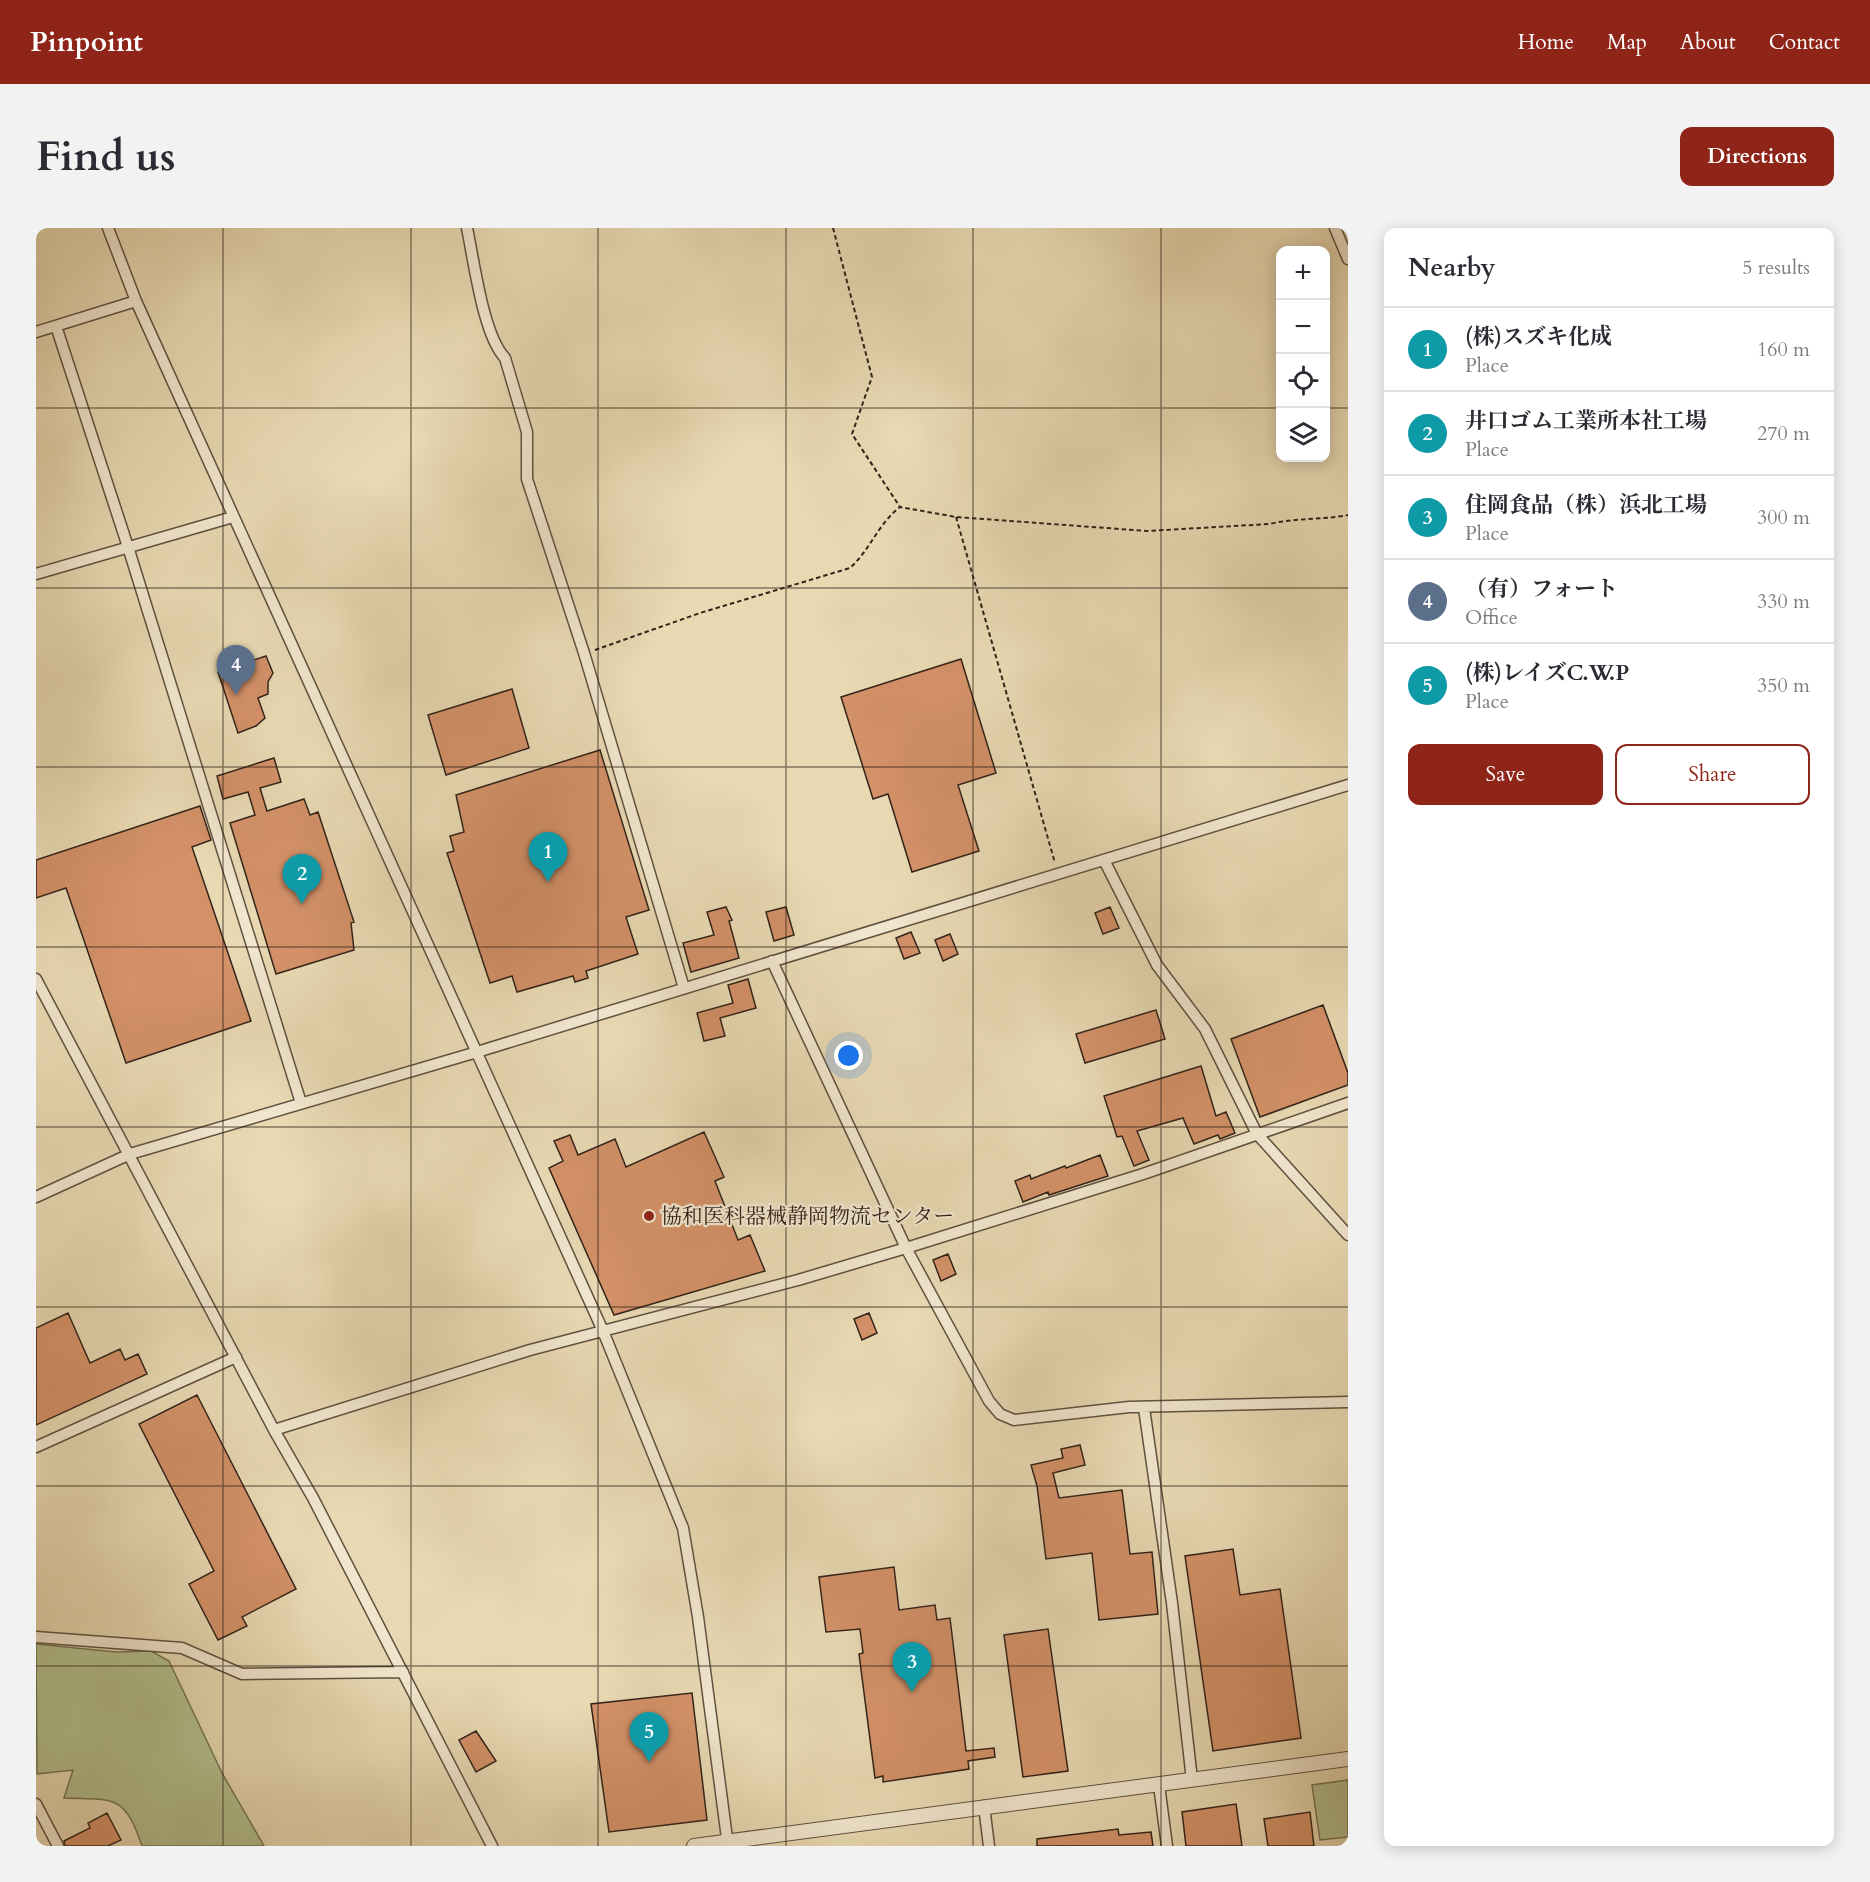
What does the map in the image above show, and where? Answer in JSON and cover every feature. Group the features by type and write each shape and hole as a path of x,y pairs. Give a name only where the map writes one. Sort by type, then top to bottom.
{"street":[{"path":"108,228 136,301 603,1331 683,1528 698,1617 728,1844"},
{"path":"467,228 488,326 498,351 506,358 527,432 527,479 584,653 684,988"},
{"path":"1335,228 1348,259"},
{"path":"36,332 136,301"},
{"path":"56,326 129,547 301,1104"},
{"path":"36,574 233,517"},
{"path":"36,1197 130,1154 477,1052 1348,785"},
{"path":"1104,860 1157,965 1205,1029 1257,1134 1348,1235"},
{"path":"772,962 906,1248 989,1401 1000,1414 1014,1420 1144,1407 1348,1402"},
{"path":"36,979 274,1430 313,1498 492,1846"},
{"path":"274,1430 530,1350 798,1280 906,1248 1143,1174 1348,1103"},
{"path":"36,1447 236,1357"},
{"path":"1144,1407 1172,1603 1192,1780"},
{"path":"36,1636 182,1648 242,1674 403,1672"},
{"path":"694,1846 728,1844 984,1806 1348,1759"},
{"path":"1159,1785 1167,1846"},
{"path":"36,1804 58,1846"},
{"path":"984,1806 989,1846"}],"path":[{"path":"833,228 872,377 852,435 900,507 956,517 1147,531 1269,524 1284,520 1320,520 1348,515"},
{"path":"584,653 700,613 850,568 864,555 887,517 900,507"},
{"path":"956,517 1058,873"}],"green space":[{"path":"36,1644 116,1652 151,1651 169,1661 222,1773 264,1846 142,1846 129,1816 115,1803 106,1800 64,1798 73,1770 37,1774"},
{"path":"1348,1780 1348,1837 1320,1840 1312,1785"}],"building":[{"path":"266,656 273,673 268,682 268,694 258,698 265,718 256,726 238,733 218,672"},
{"path":"961,659 996,773 958,785 979,851 912,872 888,794 873,799 841,697"},
{"path":"512,689 529,748 446,775 428,715"},
{"path":"600,750 649,910 626,917 638,954 586,971 588,978 575,982 573,976 517,992 512,976 490,983 447,853 454,851 450,836 464,832 456,795"},
{"path":"274,758 281,782 260,788 267,811 304,799 310,815 318,812 354,922 351,923 354,950 276,974 230,823 255,815 248,792 223,799 217,776"},
{"path":"200,806 211,840 192,847 251,1021 126,1063 66,888 36,898 36,860"},
{"path":"726,907 732,920 729,921 739,958 691,972 683,943 714,935 707,912"},
{"path":"786,907 794,935 774,941 766,912"},
{"path":"1110,907 1119,928 1103,934 1095,913"},
{"path":"911,932 920,953 904,959 896,938"},
{"path":"950,934 958,954 943,961 935,940"},
{"path":"748,979 756,1008 720,1018 725,1036 704,1041 697,1013 733,1003 728,985"},
{"path":"1323,1005 1348,1073 1348,1085 1260,1117 1231,1039"},
{"path":"1156,1010 1165,1039 1085,1063 1076,1034"},
{"path":"1201,1066 1216,1116 1226,1112 1235,1133 1220,1139 1218,1135 1194,1144 1183,1118 1137,1131 1149,1160 1134,1166 1122,1136 1117,1137 1104,1096"},
{"name":"協和医科器械静岡物流センター","path":"704,1132 724,1177 715,1181 738,1240 750,1235 765,1271 614,1315 549,1168 563,1161 554,1141 570,1135 578,1155 615,1139 626,1167"},
{"path":"1100,1155 1108,1176 1049,1195 1048,1192 1023,1202 1015,1181 1030,1175 1031,1179"},
{"path":"948,1254 956,1274 941,1281 933,1260"},
{"path":"68,1313 90,1363 120,1349 125,1360 138,1354 147,1374 36,1425 36,1328"},
{"path":"869,1313 877,1333 862,1340 854,1319"},
{"path":"197,1395 296,1589 242,1617 247,1626 218,1640 189,1584 214,1571 139,1424"},
{"path":"1080,1445 1085,1465 1053,1473 1059,1498 1122,1490 1130,1554 1152,1552 1158,1614 1099,1620 1092,1553 1046,1559 1037,1486 1031,1465 1063,1458 1061,1449"},
{"path":"1233,1549 1240,1595 1280,1589 1301,1738 1213,1751 1185,1556"},
{"path":"894,1567 899,1610 935,1605 937,1620 950,1618 966,1751 994,1748 995,1757 968,1761 969,1769 883,1782 883,1776 875,1778 859,1654 863,1653 860,1629 826,1632 819,1577"},
{"path":"1048,1629 1068,1771 1023,1777 1004,1635"},
{"path":"692,1693 707,1820 609,1832 591,1704"},
{"path":"476,1731 496,1761 476,1772 459,1740"},
{"path":"1236,1804 1242,1846 1186,1846 1182,1812"},
{"path":"1310,1812 1314,1846 1268,1846 1264,1819"},
{"path":"107,1813 121,1840 108,1846 65,1846 64,1841 90,1828 88,1823"},
{"path":"1118,1829 1119,1835 1151,1832 1153,1846 1037,1846 1037,1839"}],"place":[{"name":"（有）フォート","path":"236,695"},
{"name":"(株)スズキ化成","path":"548,882"},
{"name":"井口ゴム工業所本社工場","path":"302,904"},
{"name":"協和医科器械静岡物流センター","path":"649,1216"},
{"name":"住岡食品（株）浜北工場","path":"912,1692"},
{"name":"(株)レイズC.W.P","path":"649,1762"}]}
